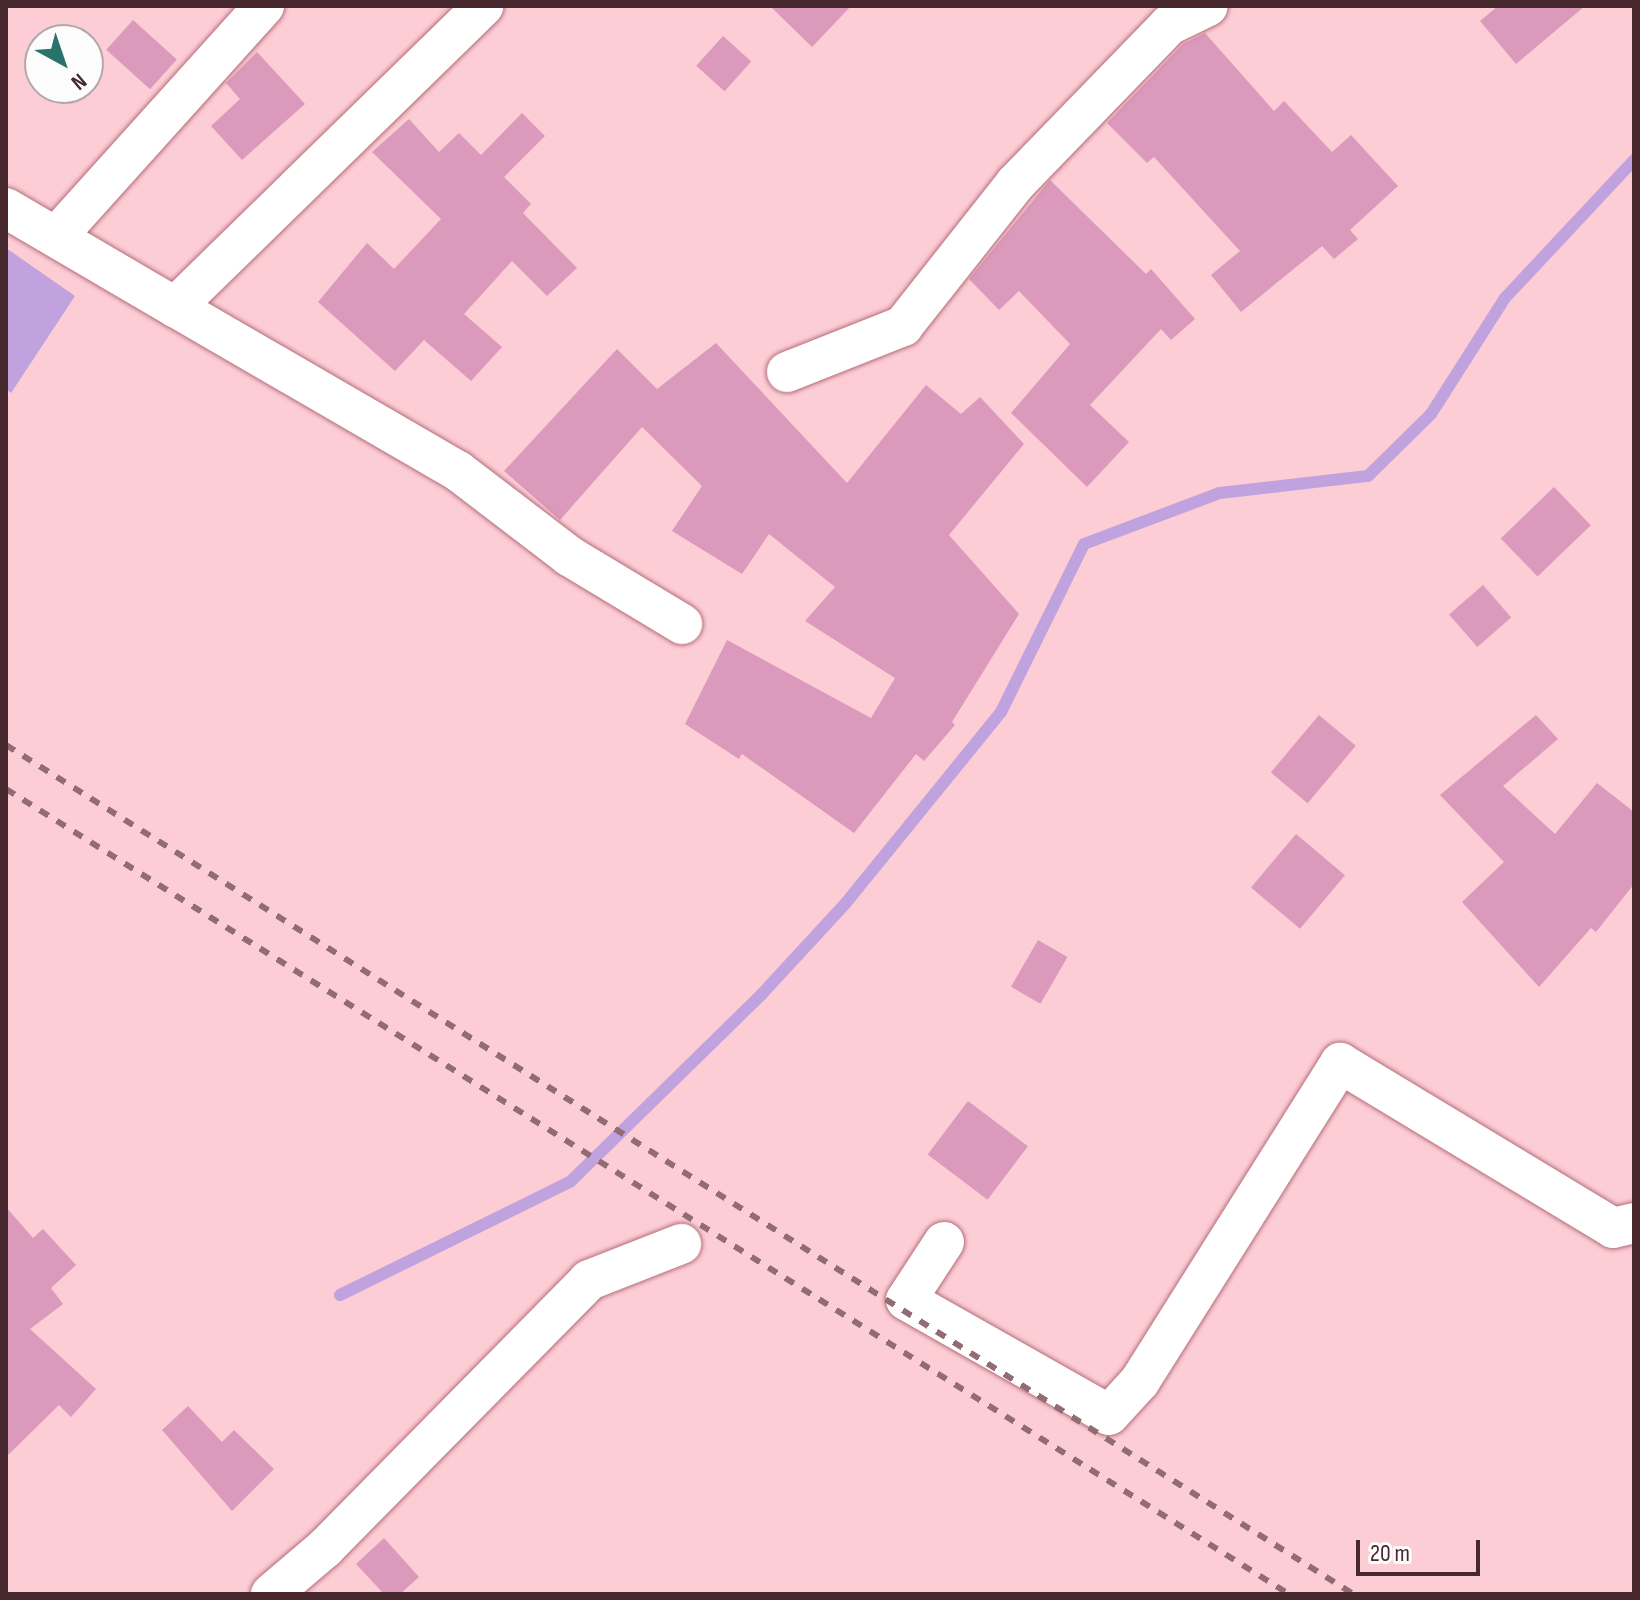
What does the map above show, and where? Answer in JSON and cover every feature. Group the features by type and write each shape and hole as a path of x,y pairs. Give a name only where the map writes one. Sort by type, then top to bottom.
{"street":[{"path":"56,237 264,6"},
{"path":"175,307 483,6"},
{"path":"787,372 903,326 1015,184 1169,25 1208,6"},
{"path":"6,208 458,471 569,556 682,624"},
{"path":"944,1242 906,1300 1109,1415 1140,1381 1340,1063 1613,1228 1634,1223"},
{"path":"271,1594 325,1548 589,1280 681,1244"}],"shaded area":[{"path":"6,248 75,296 11,393 6,389"}],"building":[{"path":"770,6 851,6 812,47"},
{"path":"1498,6 1585,6 1516,64 1480,21"},
{"path":"133,20 177,59 150,89 106,50"},
{"path":"1205,33 1274,111 1284,101 1332,152 1351,135 1398,186 1350,230 1358,239 1334,259 1322,246 1241,312 1211,275 1240,251 1154,157 1147,163 1107,123 1183,44"},
{"path":"723,36 751,61 724,91 696,66"},
{"path":"257,52 305,104 242,160 211,126 240,99 226,83"},
{"path":"522,113 545,136 504,177 531,204 523,213 577,268 547,296 512,261 464,314 502,347 471,381 424,340 395,371 318,302 367,243 394,269 441,219 372,152 409,119 439,152 459,133 481,155"},
{"path":"1050,180 1146,274 1151,269 1195,319 1171,340 1161,329 1090,405 1129,442 1087,487 1011,413 1070,344 1019,291 999,310 969,279"},
{"path":"716,343 847,483 926,385 961,414 980,397 1024,444 949,535 1019,614 952,722 955,725 924,761 916,754 854,833 742,754 739,759 685,724 727,640 871,718 895,678 805,621 835,587 769,534 742,574 672,531 702,486 642,427 560,520 504,471 617,349 657,389"},
{"path":"1554,487 1591,525 1538,577 1501,538"},
{"path":"1483,585 1511,617 1477,647 1449,615"},
{"path":"1319,715 1356,746 1308,803 1271,772"},
{"path":"1536,715 1558,739 1503,786 1555,834 1597,783 1634,812 1634,884 1596,932 1591,928 1539,987 1462,902 1504,862 1440,795"},
{"path":"1296,834 1345,875 1300,929 1251,888"},
{"path":"1038,940 1067,957 1040,1004 1011,987"},
{"path":"968,1101 1028,1146 988,1200 928,1155"},
{"path":"6,1207 33,1238 43,1229 76,1265 51,1288 63,1304 30,1329 96,1389 71,1417 59,1405 6,1457"},
{"path":"188,1406 222,1442 234,1430 274,1469 232,1511 162,1430"},
{"path":"384,1538 419,1577 400,1594 384,1594 356,1564"}],"waterway":[{"path":"340,1295 570,1182 761,995 845,904 1001,712 1084,544 1220,493 1368,476 1431,414 1505,298 1634,160"}],"railway":[{"path":"6,745 1353,1594"},
{"path":"6,789 1289,1594"}]}
